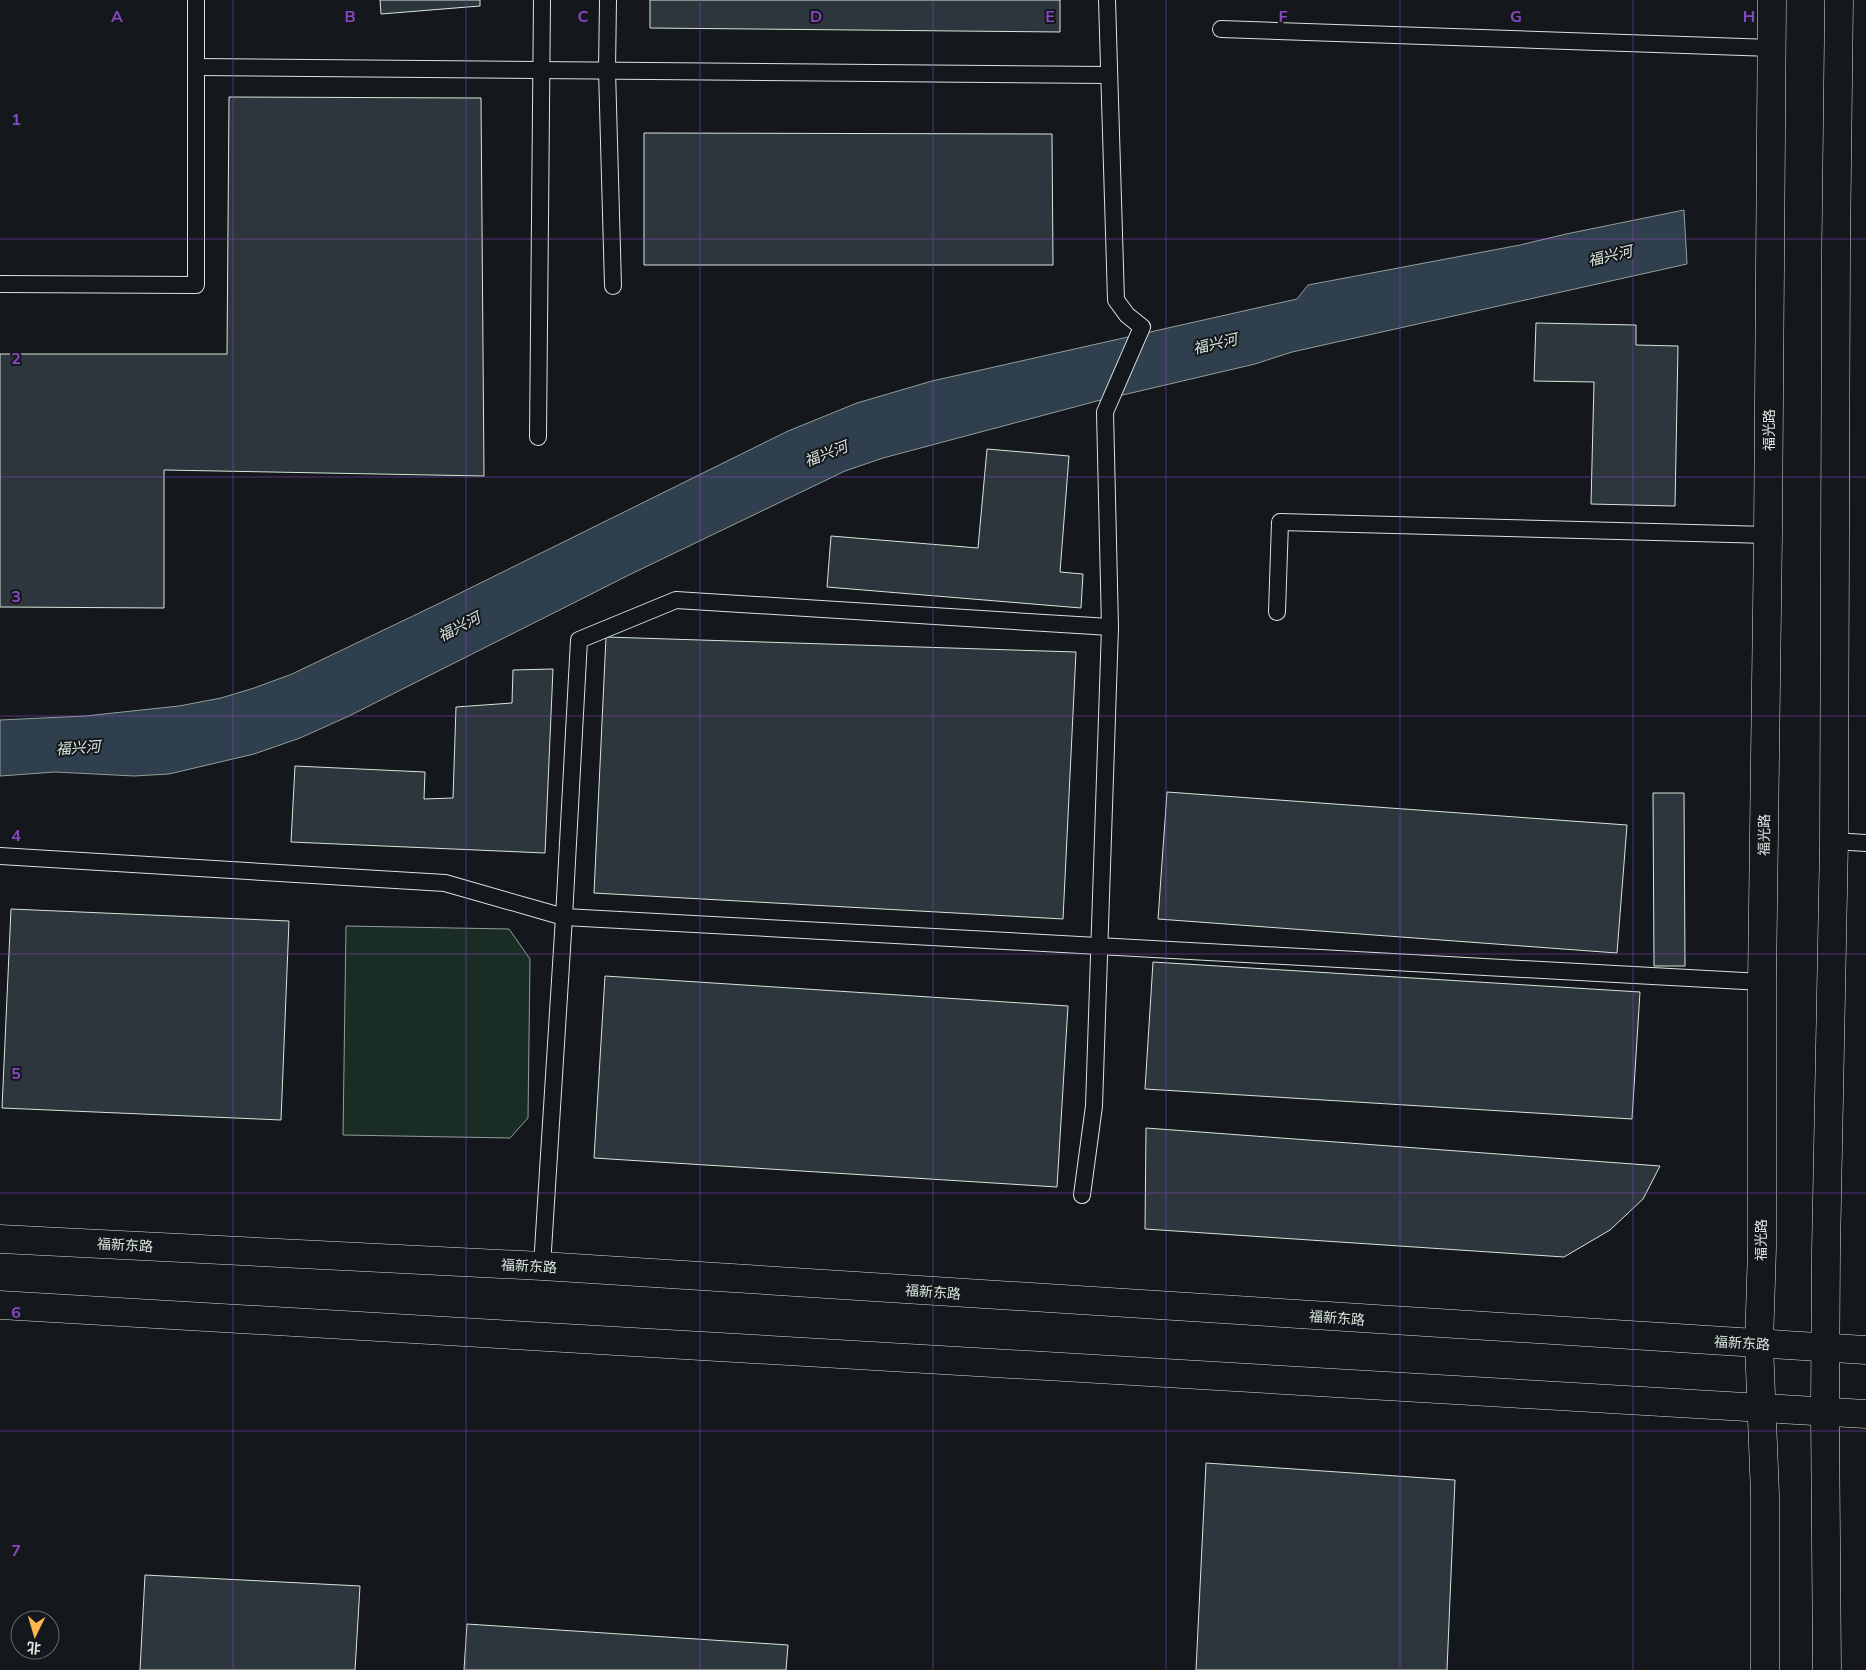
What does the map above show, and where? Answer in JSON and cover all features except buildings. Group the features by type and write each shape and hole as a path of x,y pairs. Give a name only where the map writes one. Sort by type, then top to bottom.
{"main road":[{"name":"福光路","path":"1765,1670 1765,1495 1760,1344 1772,0"},
{"path":"1827,1670 1824,1412 1834,841 1836,249 1839,0"},
{"name":"福新东路","path":"0,1239 542,1266 1866,1350"},
{"path":"0,1305 1866,1414"}],"lane":[{"path":"0,284 196,285 196,0"},
{"path":"538,437 542,0"},
{"path":"608,0 607,70 613,286"},
{"path":"1082,1195 1094,1106 1110,627 1105,412 1142,327 1127,314 1116,300 1107,0"},
{"path":"1221,29 1772,48"},
{"path":"196,67 1109,75"},
{"path":"1277,612 1280,522 1768,535"},
{"path":"542,1266 579,640 676,600 1110,627"},
{"path":"1834,841 1866,843"},
{"path":"0,856 445,883 564,917 1762,982"}],"green space":[{"path":"346,926 509,929 530,959 528,1118 510,1138 343,1135"}],"water":[{"name":"福兴河","path":"1684,210 1687,264 1292,352 1255,364 1097,401 883,458 845,471 633,573 349,716 300,738 254,754 169,774 134,776 55,772 0,776 0,720 85,716 179,706 221,698 292,674 788,431 857,403 932,381 1297,299 1308,285 1520,245"}]}
